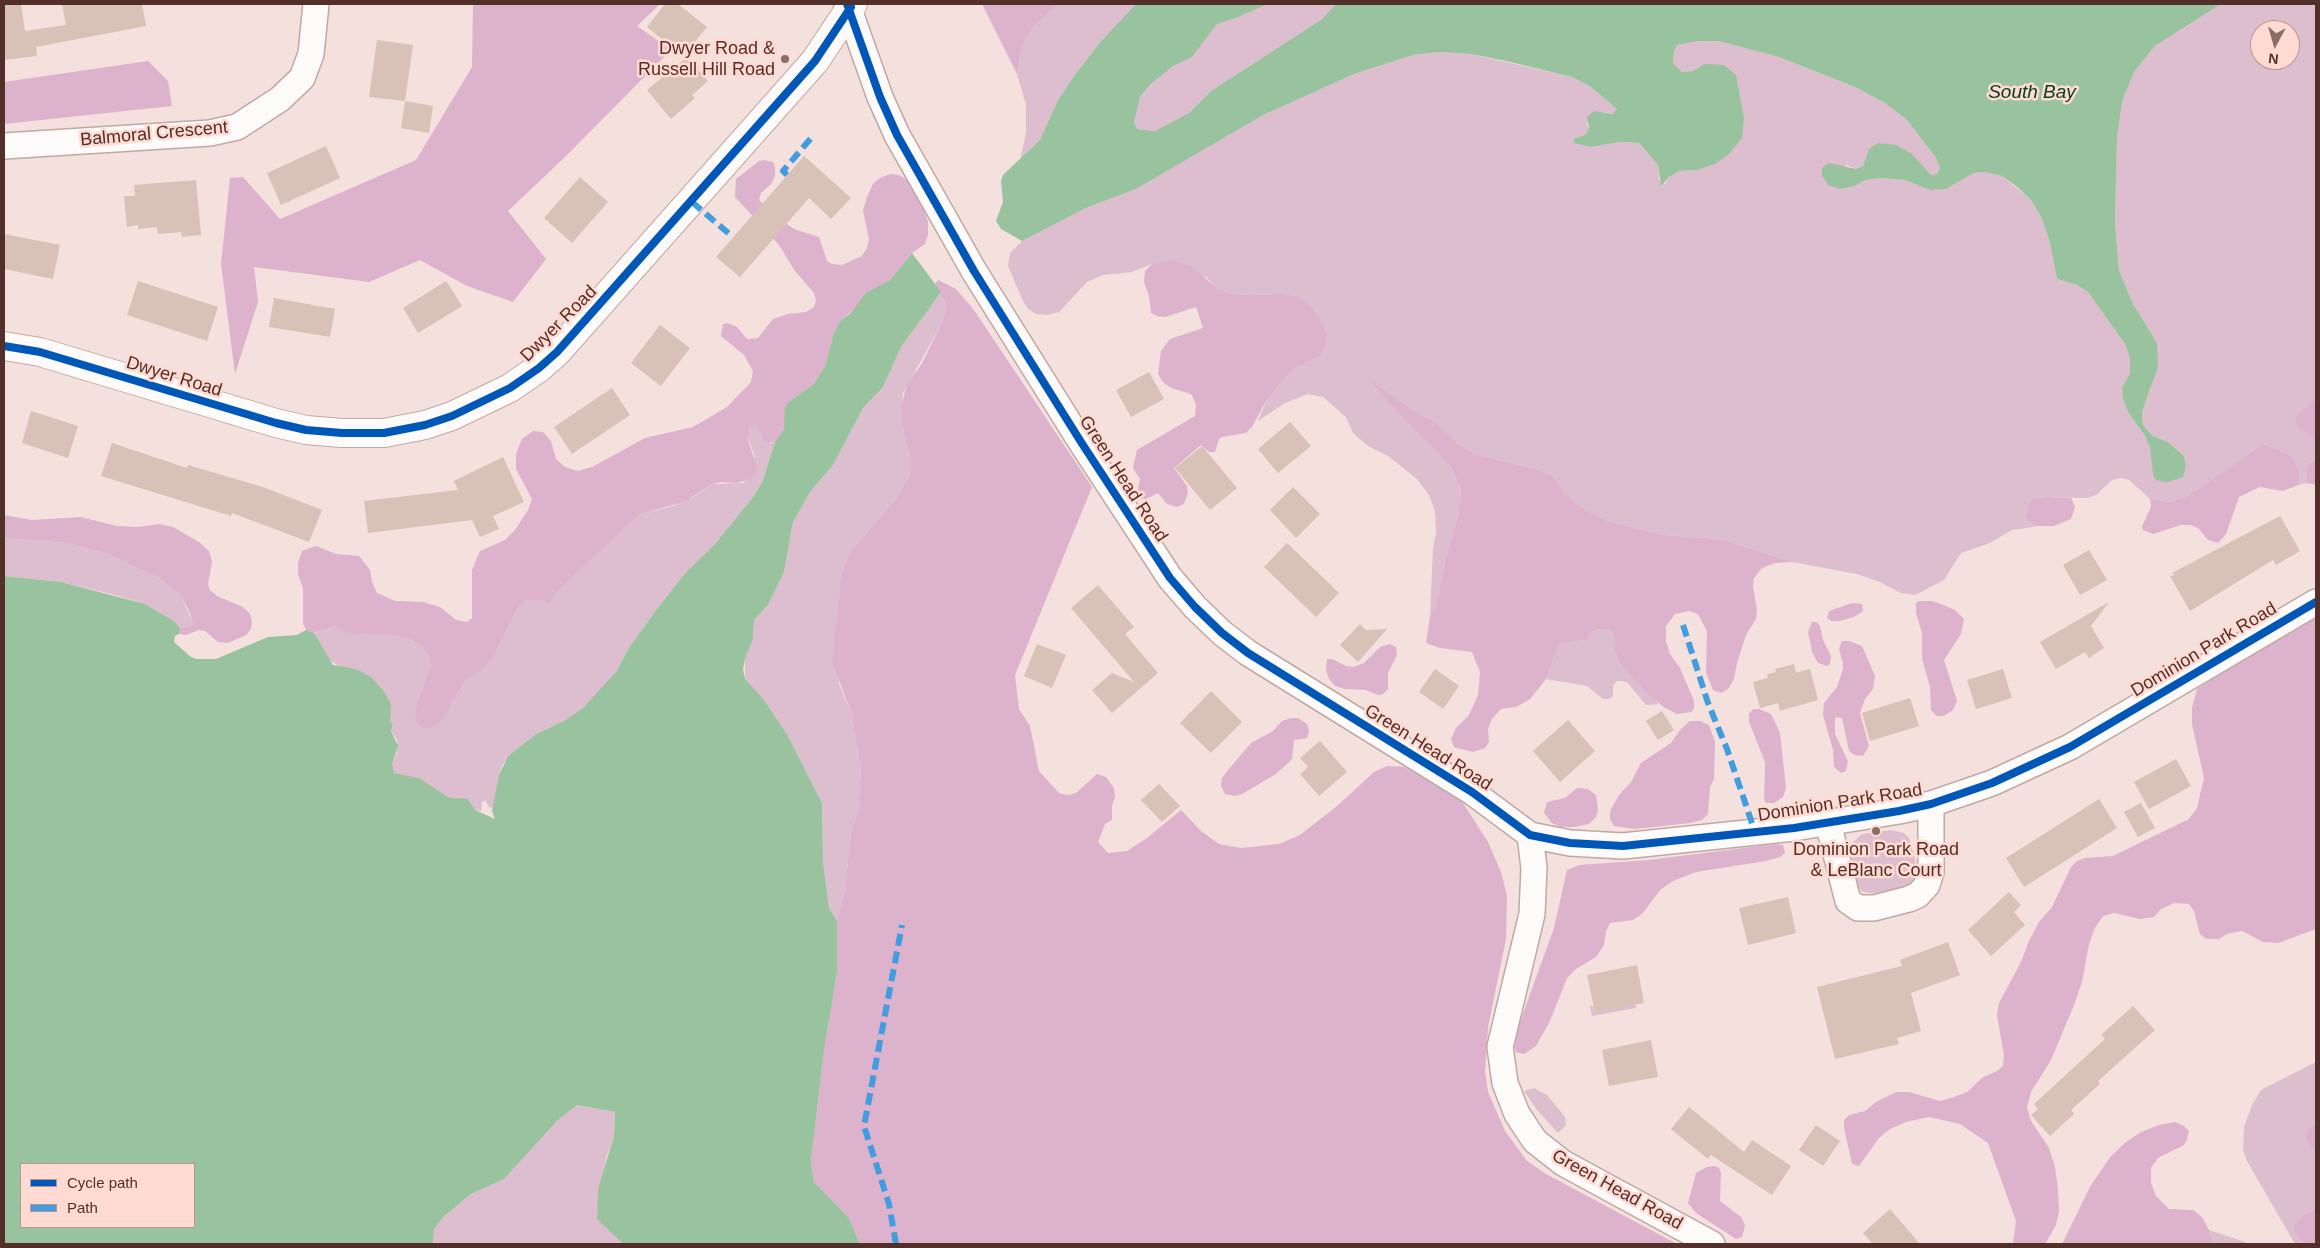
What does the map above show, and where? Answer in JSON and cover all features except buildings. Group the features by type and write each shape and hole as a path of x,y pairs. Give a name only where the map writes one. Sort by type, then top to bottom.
{"street":[{"name":"Balmoral Crescent","path":"4,146 210,133 237,127 280,99 302,78 311,54 316,4"},
{"name":"Dwyer Road","path":"4,346 40,352 266,420 306,430 342,433 384,433 425,425 452,416 510,388 539,368 557,352 803,75 850,6"},
{"name":"Green Head Road","path":"850,6 880,97 894,128 970,263 1081,442 1170,578 1195,607 1222,633 1248,653 1472,792 1530,834 1534,868 1532,914 1500,1047 1505,1083 1517,1114 1535,1141 1563,1163 1712,1244"},
{"name":"Dominion Park Road","path":"1530,834 1570,844 1624,846 1828,823 1931,804 1992,783 2070,747 2316,602"},
{"path":"1828,823 1848,901 1858,908 1874,908 1909,899 1918,895 1927,885 1931,872 1931,804"}],"shaded area":[{"path":"473,4 660,4 637,26 671,50 565,157 508,211 546,259 513,302 467,286 420,260 369,282 254,267 258,302 235,374 221,264 230,178 243,177 280,219 416,160 472,67"},
{"path":"982,4 1059,4 1032,28 1023,44 1017,74"},
{"path":"1059,4 1136,4 1101,41 1074,76 1057,102 1040,140 1020,160 1026,133 1026,105 1017,74 1023,44 1032,28"},
{"path":"1268,4 1336,4 1322,19 1211,91 1189,113 1175,122 1155,131 1137,129 1134,122 1135,111 1140,97 1161,74 1181,61 1192,57 1217,23 1236,18"},
{"path":"2221,4 2316,4 2316,398 2295,417 2301,429 2316,440 2316,459 2309,463 2307,483 2298,485 2300,473 2287,453 2263,444 2186,497 2170,502 2150,499 2129,480 2121,478 2112,480 2096,495 2086,498 2046,497 2032,499 2027,505 2026,517 2029,522 2039,526 2012,530 1990,543 1961,553 1944,580 1915,595 1901,593 1880,582 1857,574 1792,562 1721,539 1664,535 1608,521 1580,507 1566,495 1554,477 1536,469 1474,454 1459,444 1438,424 1411,409 1371,381 1391,406 1451,467 1461,490 1458,517 1445,561 1436,606 1430,617 1433,548 1436,533 1435,511 1429,495 1417,479 1388,456 1368,446 1353,433 1346,417 1323,397 1308,394 1285,403 1258,421 1267,399 1293,369 1315,359 1327,333 1296,296 1279,293 1266,295 1233,294 1217,288 1206,277 1152,264 1132,272 1103,275 1087,282 1059,312 1047,315 1036,314 1028,309 1023,301 1008,266 1010,253 1022,241 1088,207 1136,189 1262,115 1354,74 1413,55 1439,52 1471,54 1572,77 1591,87 1617,109 1614,114 1603,112 1586,123 1589,129 1585,135 1575,138 1573,143 1591,147 1620,142 1639,143 1658,165 1659,180 1665,184 1669,177 1680,171 1697,170 1744,117 1739,91 1704,64 1693,71 1682,72 1673,63 1674,51 1677,45 1698,41 1718,41 1779,57 1855,87 1885,103 1907,120 1936,158 1940,168 1937,174 1931,175 1920,165 1869,150 1863,166 1856,169 1846,165 1829,185 1842,189 1855,186 1865,180 1881,178 1905,180 1930,190 1946,189 1974,173 1984,172 2002,176 2031,200 2041,217 2049,239 2057,279 2077,285 2088,292 2125,344 2130,358 2130,373 2122,388 2123,399 2128,412 2145,436 2150,448 2153,475 2186,465 2184,456 2168,442 2153,436 2143,425 2142,412 2151,388 2157,343 2132,302 2119,270 2115,222 2117,139 2122,102 2134,72 2155,46"},
{"path":"148,61 168,81 172,106 4,124 4,82"},
{"path":"759,161 773,162 775,176 771,184 761,193 759,200 794,229 819,237 827,261 832,264 842,265 862,256 867,248 869,239 863,211 867,197 873,184 880,178 890,174 899,175 909,181 922,204 928,222 928,235 925,244 912,253 890,280 840,321 834,333 825,366 814,384 790,401 784,429 775,442 765,442 756,425 749,427 748,440 757,467 755,474 750,479 737,483 721,482 712,484 686,501 639,515 556,593 549,604 541,600 527,600 518,608 494,656 483,669 465,681 442,720 431,728 424,728 417,723 415,717 417,704 431,667 429,655 421,645 409,639 386,634 345,633 341,628 335,626 314,633 306,630 303,623 303,588 298,575 298,563 302,551 316,546 336,554 359,556 370,570 372,582 377,593 395,601 423,602 440,607 456,620 467,622 472,618 472,570 480,551 505,540 515,530 528,510 532,499 516,469 516,454 522,439 533,431 543,432 551,441 556,459 565,467 578,471 592,467 645,438 693,427 727,407 751,382 753,371 744,355 721,336 723,324 728,323 737,327 747,339 758,338 773,319 788,314 806,312 814,307 816,301 814,293 795,271 779,245 735,197 736,179"},
{"path":"1171,260 1191,266 1217,288 1233,294 1266,295 1279,293 1296,296 1311,307 1327,333 1323,352 1315,359 1293,369 1267,399 1252,427 1246,433 1222,437 1219,439 1215,452 1209,452 1201,445 1174,468 1187,486 1188,493 1184,504 1177,507 1167,504 1158,493 1146,499 1138,498 1140,479 1133,468 1137,450 1195,416 1196,404 1191,394 1171,388 1163,382 1158,374 1161,351 1170,339 1203,328 1196,307 1165,317 1151,313 1149,296 1144,282 1145,271 1152,264"},
{"path":"938,280 956,289 974,310 1092,487 1015,675 1019,709 1030,726 1039,771 1059,793 1068,795 1076,793 1097,774 1106,777 1114,788 1115,797 1112,806 1112,820 1105,824 1098,842 1108,853 1127,851 1147,838 1181,810 1201,831 1219,844 1241,848 1279,844 1300,835 1336,807 1374,772 1387,766 1404,767 1447,790 1463,803 1488,842 1501,872 1507,896 1506,939 1488,1027 1485,1071 1488,1092 1505,1131 1527,1161 1546,1174 1677,1244 860,1244 849,1218 814,1182 811,1161 824,1051 837,973 837,921 845,891 851,830 858,812 861,771 851,712 832,661 842,572 850,552 895,500 911,473 911,462 902,425 901,408 907,384 921,365 941,325 946,308 944,300 935,284"},
{"path":"941,292 946,308 941,325 903,393 902,425 911,462 911,473 895,500 850,552 842,572 839,684 851,712 861,771 858,812 851,830 845,891 837,921 829,908 823,862 822,803 787,734 761,696 745,679 745,659 753,639 754,620 768,605 784,572 793,522 810,492 833,465 863,408 883,387 901,347"},
{"path":"1369,379 1411,409 1438,424 1459,444 1474,454 1536,469 1554,477 1566,495 1580,507 1608,521 1664,535 1721,539 1792,562 1775,563 1762,568 1754,578 1756,619 1746,635 1734,679 1728,689 1721,693 1713,690 1711,685 1706,672 1707,631 1698,614 1689,611 1675,614 1666,626 1666,641 1670,654 1680,668 1694,701 1694,709 1691,712 1677,714 1665,708 1649,695 1621,665 1615,652 1615,638 1610,629 1600,629 1591,632 1587,640 1560,643 1546,679 1530,699 1516,707 1501,709 1492,719 1488,729 1489,742 1485,748 1473,752 1454,747 1451,739 1456,728 1469,715 1478,695 1480,672 1472,652 1440,648 1426,643 1430,617 1436,606 1445,561 1458,517 1461,490 1451,467 1391,406"},
{"path":"2316,398 2316,440 2298,427 2295,417"},
{"path":"750,425 756,425 770,443 775,442 762,483 753,497 715,544 686,572 630,646 616,672 601,690 583,708 562,722 536,734 508,756 501,768 493,808 489,807 485,800 482,802 481,811 475,810 462,798 448,797 419,778 394,774 392,764 397,752 397,740 391,731 393,725 340,667 328,659 314,633 335,626 409,639 421,645 429,655 431,667 426,685 451,705 465,681 483,669 494,656 518,608 527,600 541,600 549,603 556,593 639,515 673,506 695,496 712,484 744,483 755,457 747,435"},
{"path":"2263,444 2287,453 2294,460 2300,474 2298,485 2283,491 2260,487 2239,497 2226,534 2218,543 2208,540 2198,528 2191,525 2181,525 2153,534 2143,530 2142,526 2151,507 2150,499 2170,502 2186,497"},
{"path":"2316,459 2316,485 2307,483 2307,470 2309,463"},
{"path":"2046,497 2071,498 2075,507 2071,519 2054,526 2039,526 2029,522 2026,517 2027,505 2032,499"},
{"path":"4,515 32,520 81,517 117,526 138,527 159,524 173,527 199,542 209,551 212,562 208,584 210,590 217,596 243,607 250,614 252,621 251,629 246,635 228,643 218,642 205,631 199,630 186,635 179,634 180,628 189,627 193,623 189,611 181,596 160,579 109,554 67,543 4,538"},
{"path":"4,538 67,543 109,554 160,579 181,596 193,623 189,627 180,628 174,621 145,604 111,594 61,582 4,576"},
{"path":"1919,601 1938,603 1955,610 1964,619 1961,634 1944,660 1957,701 1953,710 1944,716 1937,716 1931,710 1930,687 1922,659 1922,633 1916,613 1916,603"},
{"path":"1852,603 1862,604 1863,611 1854,617 1839,621 1831,621 1827,618 1829,611"},
{"path":"2316,616 2316,929 2278,943 2263,942 2242,931 2227,934 2219,939 2206,939 2200,934 2194,911 2189,904 2174,903 2161,909 2154,917 2140,919 2114,913 2103,916 2095,928 2089,944 2082,982 2074,1005 2051,1060 2031,1092 2027,1107 2031,1121 2049,1148 2055,1167 2058,1189 2059,1211 2056,1225 2045,1244 2013,1244 2016,1221 1988,1143 1960,1124 1929,1117 1906,1122 1890,1129 1879,1138 1859,1166 1852,1164 1844,1128 1844,1120 1849,1115 1865,1111 1876,1102 1896,1092 1909,1092 1940,1101 1954,1097 1967,1092 1982,1078 2003,1066 2004,1055 1997,1016 1999,1003 2021,962 2039,922 2052,907 2071,867 2077,861 2085,858 2113,856 2189,819 2197,808 2204,778 2192,724 2192,708 2197,689 2274,640"},
{"path":"1812,622 1817,622 1820,626 1823,640 1831,656 1830,664 1827,666 1818,663 1812,652 1808,632"},
{"path":"1610,628 1615,638 1615,652 1621,665 1659,704 1646,705 1628,683 1623,681 1617,681 1613,685 1613,696 1609,699 1603,699 1587,686 1546,679 1560,643 1587,640 1591,632"},
{"path":"1842,641 1849,641 1862,646 1875,676 1873,689 1865,699 1860,713 1869,746 1863,756 1854,755 1849,751 1842,718 1836,717 1835,719 1835,734 1848,761 1846,771 1841,773 1834,767 1833,750 1823,715 1824,703 1837,687 1843,669 1839,649"},
{"path":"1390,644 1396,647 1397,655 1388,673 1388,689 1383,694 1378,695 1366,690 1345,689 1335,686 1329,679 1326,670 1327,659 1353,667 1364,663 1380,647"},
{"path":"1753,709 1759,709 1771,714 1780,733 1786,788 1783,797 1774,803 1766,803 1764,800 1765,762 1749,722 1749,714"},
{"path":"1298,718 1307,724 1309,731 1307,738 1294,740 1292,759 1276,774 1242,794 1235,796 1225,794 1221,786 1222,778 1251,743 1273,731 1282,721"},
{"path":"1690,721 1700,721 1709,725 1715,742 1714,779 1710,787 1708,814 1702,820 1690,823 1635,829 1614,826 1610,819 1610,811 1619,795 1631,782 1641,763 1671,743 1680,730"},
{"path":"1577,788 1588,789 1596,795 1598,810 1596,817 1589,824 1574,827 1560,827 1552,823 1544,813 1547,802 1565,798"},
{"path":"1891,830 1904,833 1909,838 1919,873 1914,883 1909,886 1878,894 1862,892 1858,886 1851,854 1852,843 1862,834"},
{"path":"1775,844 1783,845 1785,853 1780,857 1696,872 1673,881 1660,890 1643,913 1633,920 1610,923 1606,931 1604,945 1596,957 1576,969 1567,978 1550,1021 1536,1046 1524,1054 1516,1052 1514,1046 1516,1033 1554,928 1567,870 1579,865 1649,860"},
{"path":"1635,1004 1636,1008 1592,1016 1590,1006 1593,1006 1595,1012"},
{"path":"2316,1062 2316,1124 2309,1146 2316,1152 2316,1207 2297,1223 2295,1233 2304,1244 2295,1244 2247,1161 2243,1150 2244,1127 2252,1105 2261,1090"},
{"path":"1534,1088 1547,1095 1565,1117 1566,1125 1558,1133 1537,1110 1524,1091"},
{"path":"577,1105 615,1112 614,1136 606,1158 597,1218 623,1244 433,1244 434,1229 443,1217 471,1194 504,1179 558,1120"},
{"path":"2175,1122 2184,1126 2189,1131 2187,1139 2184,1145 2158,1158 2151,1168 2151,1183 2156,1196 2169,1209 2193,1210 2202,1217 2214,1244 2062,1244 2091,1185 2111,1156 2126,1142 2141,1132 2159,1125"},
{"path":"2316,1124 2316,1152 2309,1146 2306,1136 2309,1129"},
{"path":"1715,1166 1719,1168 1721,1173 1720,1201 1741,1217 1745,1225 1742,1237 1736,1239 1696,1213 1688,1203 1696,1173 1707,1167"},
{"path":"2316,1207 2316,1244 2304,1244 2294,1229 2296,1223"},
{"path":"2209,1230 2245,1242 2248,1244 2214,1244"}],"water":[{"name":"South Bay","path":"1136,4 1268,4 1217,24 1192,57 1173,66 1152,83 1140,97 1134,122 1137,129 1155,131 1189,113 1211,91 1322,19 1336,4 2221,4 2155,46 2134,72 2122,102 2117,139 2115,222 2119,270 2132,302 2157,343 2158,367 2142,412 2143,425 2153,436 2168,442 2184,456 2186,465 2183,477 2168,482 2156,480 2153,475 2150,448 2145,436 2128,412 2123,399 2122,388 2130,373 2130,358 2125,344 2088,292 2077,285 2057,279 2049,239 2041,217 2031,200 2002,176 1984,172 1974,173 1946,189 1930,190 1905,180 1881,178 1865,180 1855,186 1841,189 1828,185 1822,176 1822,168 1829,163 1856,169 1863,166 1869,149 1878,143 1896,145 1911,153 1931,175 1937,174 1940,168 1936,158 1907,120 1885,103 1855,87 1779,57 1718,41 1698,41 1677,45 1674,51 1673,63 1682,72 1693,71 1704,64 1724,65 1736,75 1744,117 1742,138 1729,154 1715,164 1697,170 1680,171 1669,177 1661,186 1658,165 1639,143 1620,142 1591,147 1573,143 1575,138 1585,135 1589,129 1587,117 1594,111 1613,114 1617,109 1591,87 1572,77 1506,61 1471,54 1439,52 1413,55 1354,74 1263,115 1136,189 1088,207 1022,241 1001,229 996,221 1003,202 1001,181 1003,175 1040,140 1057,102 1074,76 1101,41"},
{"path":"912,253 941,292 901,347 883,387 863,408 833,465 810,492 793,522 784,572 768,605 754,620 753,639 743,669 745,679 761,696 787,734 822,803 823,862 829,908 837,921 837,973 824,1051 811,1161 814,1182 849,1218 860,1244 623,1244 597,1219 598,1189 614,1136 615,1112 577,1105 558,1120 504,1179 471,1194 443,1217 434,1229 433,1244 4,1244 4,576 61,582 145,604 174,621 180,628 174,642 191,657 197,659 216,659 268,637 297,635 306,630 314,633 333,665 356,669 371,677 383,690 391,704 390,721 393,725 391,731 398,746 392,764 394,773 419,778 448,797 468,799 475,810 495,819 492,811 499,775 508,756 536,734 562,722 583,708 616,672 630,646 686,572 715,544 753,497 762,483 775,442 784,429 785,407 790,401 814,384 825,366 834,333 840,321 851,313 866,293 890,280"}],"marked path":[{"path":"787,175 783,171 812,137"},
{"path":"692,202 733,237"},
{"path":"1683,625 1708,703 1727,749 1755,832"},
{"path":"896,1244 889,1204 864,1126 902,925"}],"cycle path":[{"path":"847,4 880,97 897,135 974,271 1081,442 1170,578 1195,607 1222,633 1248,653 1472,792 1530,835 1570,843 1623,846 1794,828 1931,804 1992,783 2070,747 2316,602"},
{"path":"4,346 40,352 276,423 306,430 342,433 384,433 425,425 452,416 510,388 539,368 557,352 815,61 851,7"}],"place":[{"name":"Dwyer Road & Russell Hill Road","path":"785,59"},
{"name":"Dominion Park Road & LeBlanc Court","path":"1876,831"}]}
